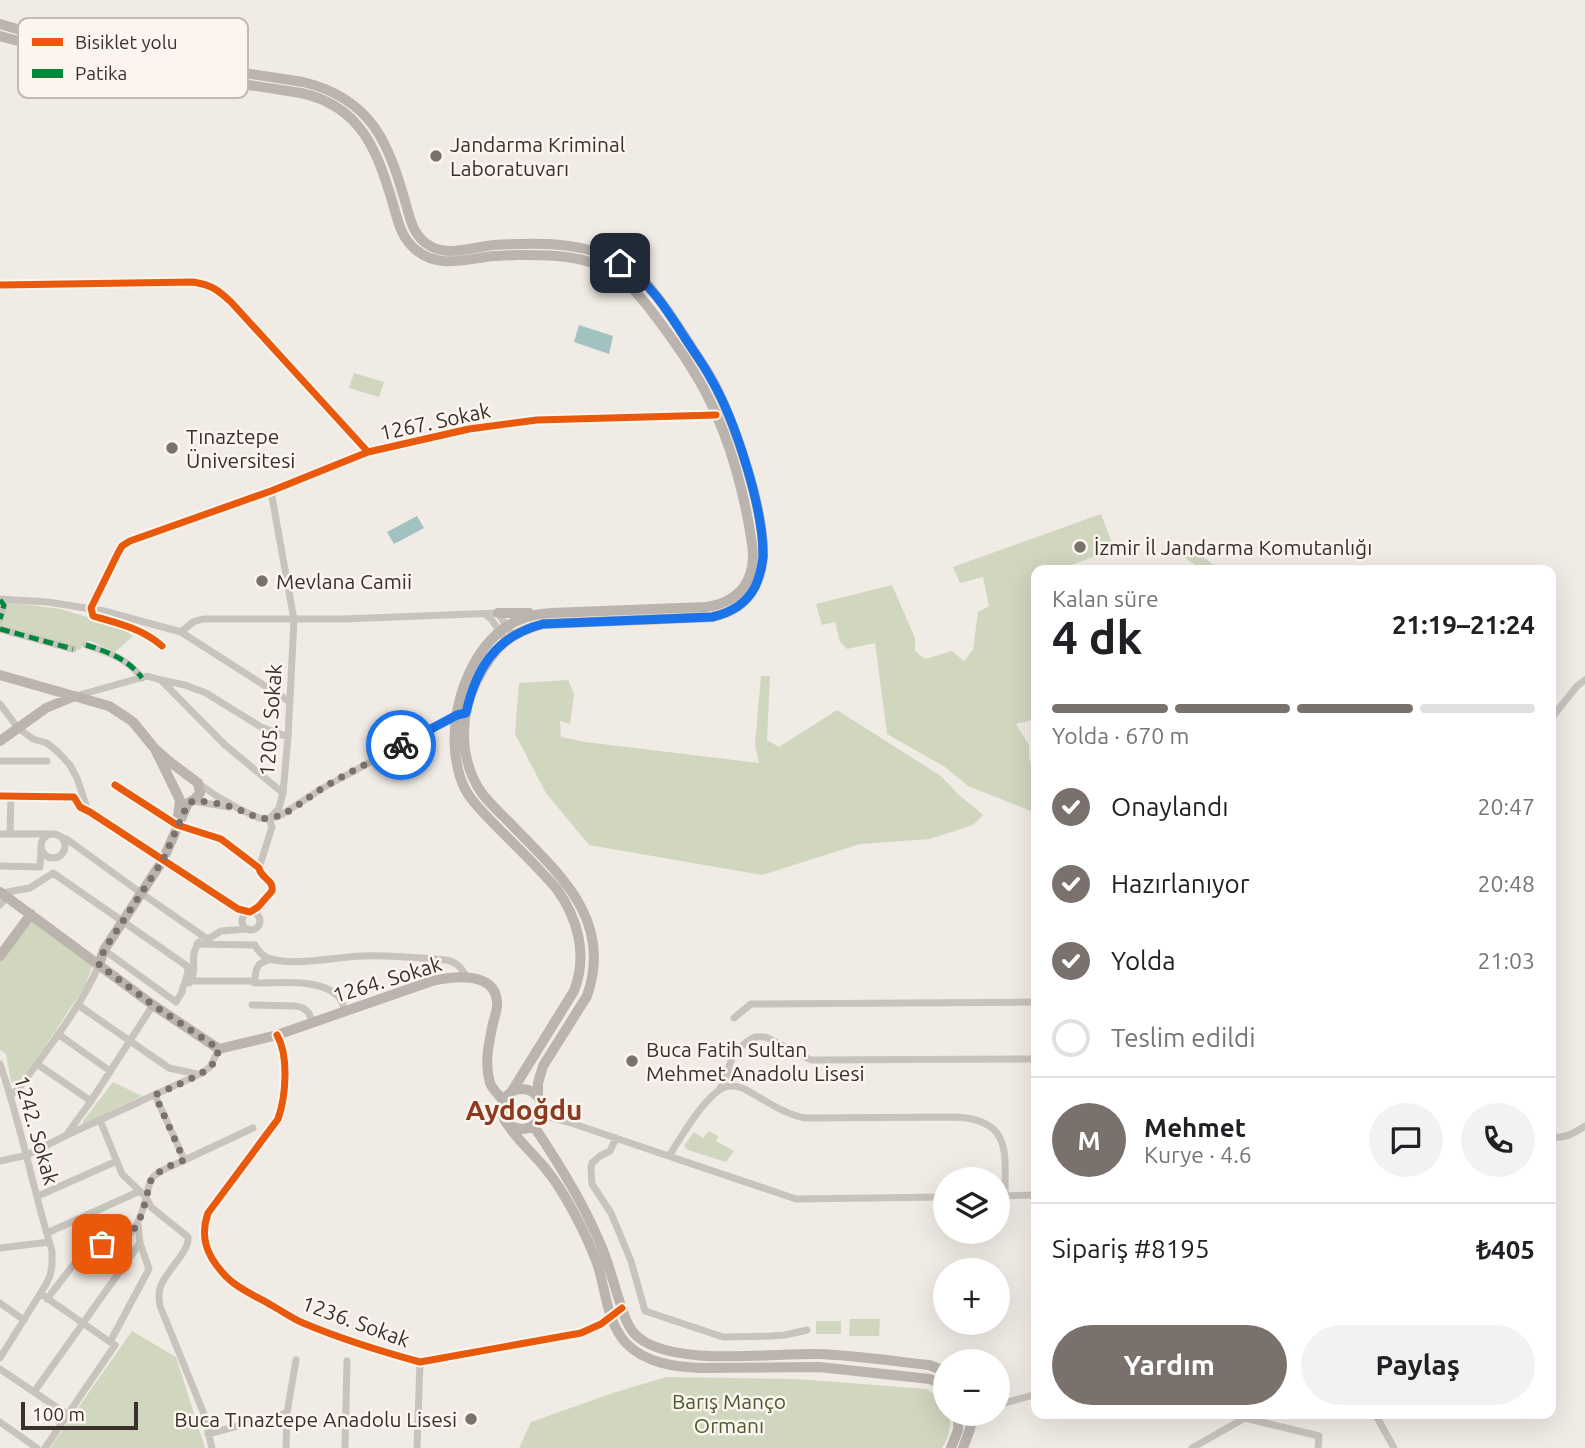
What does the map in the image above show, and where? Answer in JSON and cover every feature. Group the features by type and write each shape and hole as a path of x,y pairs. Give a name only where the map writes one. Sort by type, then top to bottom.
{"main road":[{"path":"0,24 18,29"},
{"path":"0,36 18,41"},
{"path":"248,76 303,82 339,94 358,107 375,127 394,167 412,227 429,246 454,251 496,245 550,245 590,250 628,268 646,283 673,318 721,397 747,469 757,511 763,559 756,584 748,598 734,609 712,617 543,624 506,633"},
{"path":"248,83 311,96 341,109 357,123 383,173 398,225 408,243 431,258 449,262 492,256 562,257 593,263 610,271 639,295 669,334 707,395 740,486 752,542 753,564 747,582 735,598 717,606 706,607 498,613"},
{"path":"551,613 528,616 506,633 483,667 454,734 456,757 464,787 477,806 563,897 580,942 578,982 512,1091 503,1100 504,1119 512,1132 547,1170 571,1209 597,1265 611,1317 622,1338 641,1354 664,1363 701,1368 819,1367 933,1380"},
{"path":"0,675 108,706 127,716 155,749 200,786 198,797 188,803 163,860 104,950 99,965"},
{"path":"0,741 46,708 75,696"},
{"path":"461,714 468,766 482,794 571,889 582,907 592,937 594,968 590,987 543,1066 538,1083 541,1115 533,1125 520,1129 504,1119"},
{"path":"155,749 180,800 177,825"},
{"path":"177,793 181,782 188,779 195,781"},
{"path":"177,793 185,801 192,801"},
{"path":"2,897 31,914 153,1005 219,1049"},
{"path":"0,956 31,914"},
{"name":"1264. Sokak","path":"219,1049 276,1035 432,981 467,978 484,982 496,997 497,1008 487,1051 488,1067 491,1086 503,1100"},
{"path":"512,1091 526,1089 538,1096"},
{"path":"533,1125 581,1203 600,1241 628,1324 638,1338 663,1349 700,1356 820,1354 933,1366"},
{"path":"951,1448 958,1426"},
{"path":"962,1448 971,1426"}],"street":[{"path":"0,285 193,282 217,289 232,302 368,452"},
{"name":"1267. Sokak","path":"91,608 122,545 271,491 368,452 469,429 537,420 716,415"},
{"name":"1205. Sokak","path":"259,869 272,827 270,819 279,808 283,793 294,620 271,491"},
{"path":"0,599 91,608 181,632 290,702"},
{"path":"0,599 5,605 0,619"},
{"path":"91,608 93,615 147,634 162,646"},
{"path":"181,632 193,622 203,619 294,620 498,613 506,633"},
{"path":"485,614 506,633"},
{"path":"0,629 73,649"},
{"path":"86,645 118,657 142,678"},
{"path":"75,696 147,676 185,685 206,694 255,724 288,737"},
{"path":"161,680 225,746 283,793"},
{"path":"1556,712 1585,680"},
{"path":"0,704 18,728 47,743 66,761 77,778 88,811"},
{"path":"195,781 239,809 259,818 270,819 461,714"},
{"path":"0,761 47,761"},
{"path":"115,785 177,825 221,839 259,869 273,888 258,907 245,914 242,921 249,929"},
{"path":"0,796 74,797 80,807 238,909 256,914 259,921 257,927 220,931 208,939 68,840 55,835 0,834"},
{"path":"10,834 11,796"},
{"path":"192,801 239,809"},
{"path":"0,866 40,867 41,844 44,837 55,835 65,846 62,854 51,858 47,857 41,848"},
{"path":"2,897 30,888 53,873 58,856"},
{"path":"53,873 187,966 188,972 181,994"},
{"path":"104,950 176,1002 194,972 193,954 203,936"},
{"path":"197,944 255,945 258,952 273,959"},
{"path":"253,982 257,965 265,960 294,961 368,956 446,960 456,963 467,978"},
{"path":"11,1095 37,1064 89,989 99,965"},
{"path":"190,981 306,984 324,988 341,999 345,1012"},
{"path":"734,1018 751,1004 1031,1002"},
{"path":"78,1005 169,1068 198,1074"},
{"path":"67,1135 153,1005"},
{"path":"252,1005 300,1007 309,1013 312,1023"},
{"path":"58,1034 110,1071"},
{"path":"212,1448 204,1414 160,1306 159,1294 163,1282 189,1241 205,1238 204,1225 208,1213 278,1119 285,1085 285,1063 280,1040 276,1035"},
{"path":"669,1156 707,1101 727,1078 733,1056 752,1038 768,1038 811,1060 1031,1059"},
{"path":"0,1161 27,1155 198,1074 210,1067 219,1049"},
{"name":"1242. Sokak","path":"0,1064 11,1095 52,1251 52,1265 44,1296 2,1352"},
{"path":"37,1064 91,1101"},
{"path":"720,1088 740,1087 790,1114 805,1118 956,1117 977,1120 989,1125 1003,1143 1004,1167"},
{"path":"155,1095 184,1160"},
{"path":"541,1115 796,1199 933,1197"},
{"path":"100,1120 122,1174 152,1206 188,1237 189,1241"},
{"path":"1556,1138 1568,1136 1585,1126"},
{"path":"110,1342 149,1269 138,1223 143,1194 153,1177 253,1128"},
{"path":"616,1138 610,1151 592,1163 591,1179 611,1213 631,1261 645,1311 723,1337 771,1336 807,1329"},
{"path":"38,1196 117,1161"},
{"path":"47,1233 143,1194"},
{"path":"1010,1196 1031,1195"},
{"path":"45,1448 115,1345 44,1296 94,1238 102,1244 116,1242 129,1237 138,1223"},
{"path":"0,1237 1,1248 49,1242"},
{"name":"1236. Sokak","path":"205,1238 213,1261 223,1274 253,1296 302,1323 421,1362 581,1333 601,1324 622,1308"},
{"path":"34,1392 141,1243"},
{"path":"0,1303 24,1320"},
{"path":"286,1448 296,1360"},
{"path":"345,1448 347,1361"},
{"path":"417,1448 421,1362"},
{"path":"0,1369 68,1415"},
{"path":"1010,1402 1031,1395"},
{"path":"208,1434 288,1413"},
{"path":"1192,1448 1243,1419"},
{"path":"1249,1419 1320,1436 1318,1448"},
{"path":"1378,1419 1394,1448"},
{"path":"0,1422 37,1448"}],"green space":[{"path":"354,373 384,382 379,397 349,388"},
{"path":"1101,514 1114,549 1071,565 1031,565 1031,720 1016,724 1029,745 1031,811 968,786 945,767 887,734 875,643 847,649 840,642 835,622 822,625 816,604 892,585 915,638 915,651 925,659 952,651 964,661 973,650 978,612 989,606 983,577 960,583 953,567"},
{"path":"1182,542 1214,565 1195,565 1177,552"},
{"path":"8,602 60,609 118,626 133,636 115,652 91,641 85,641 80,650 0,628"},
{"path":"761,676 770,676 767,740 779,747 837,710 941,776 983,815 973,825 930,839 860,844 762,875 589,845 546,793 515,734 519,683 568,680 574,694 570,724 560,721 561,737 759,763 755,744"},
{"path":"30,919 93,964 85,986 18,1084 11,1082 6,1054 0,1050 0,957"},
{"path":"113,1082 142,1096 83,1124 83,1121"},
{"path":"709,1131 718,1136 716,1141 734,1151 726,1162 688,1150 684,1146 694,1132 703,1138"},
{"path":"850,1319 880,1319 879,1336 849,1336"},
{"path":"816,1321 841,1321 841,1334 816,1334"},
{"path":"132,1331 176,1357 205,1448 50,1448"},
{"name":"Barış Manço Ormanı","path":"666,1377 798,1379 927,1389 933,1394 933,1426 950,1426 942,1448 519,1448 531,1422"}],"water":[{"path":"579,325 613,336 609,354 574,342"},
{"path":"417,516 424,528 394,544 387,532"}],"marked path":[{"path":"0,600 4,605 0,619"},
{"path":"0,629 73,649"},
{"path":"86,645 124,661 142,678"}],"cycle path":[{"path":"0,285 193,282 210,286 231,302 368,452"},
{"path":"162,646 138,631 93,616 91,608 118,553 122,546 130,541 271,491 368,452 469,429 537,420 716,415"},
{"path":"0,796 74,797 80,807 238,909 250,912 272,891 271,884 259,868 221,839 177,825 115,785"},
{"path":"277,1035 285,1065 283,1099 278,1119 208,1213 206,1221 208,1251 216,1265 232,1282 303,1323 420,1362 581,1333 601,1324 622,1308"}],"way so far":[{"path":"102,1244 129,1237 138,1223 153,1177 184,1160 155,1095 202,1073 216,1059 219,1049 99,965 104,950 163,860 188,803 192,801 222,805 259,818 270,819 401,745"}],"place":[{"name":"Jandarma Kriminal Laboratuvarı","path":"436,156"},
{"name":"Tınaztepe Üniversitesi","path":"172,448"},
{"name":"İzmir İl Jandarma Komutanlığı","path":"1080,547"},
{"name":"Mevlana Camii","path":"262,581"},
{"name":"Buca Fatih Sultan Mehmet Anadolu Lisesi","path":"632,1061"},
{"name":"Buca Tınaztepe Anadolu Lisesi","path":"471,1419"}],"district":[{"name":"Aydoğdu","path":"524,1109"}],"route":[{"path":"401,745 457,715 466,713 475,684 488,660 506,640 528,628 543,624 712,617 742,604 756,584 763,559 757,511 747,469 721,397 673,318 646,283 620,263"}]}
